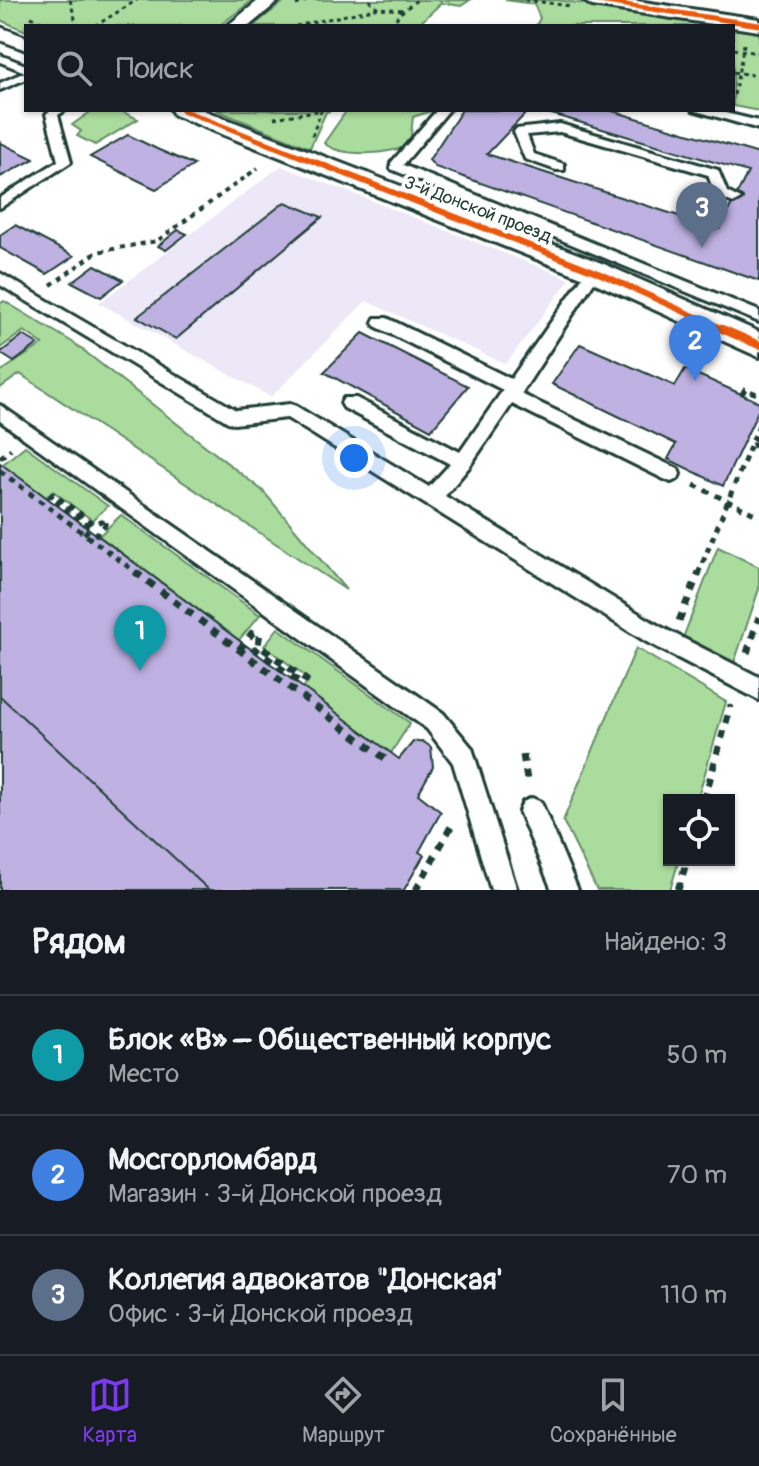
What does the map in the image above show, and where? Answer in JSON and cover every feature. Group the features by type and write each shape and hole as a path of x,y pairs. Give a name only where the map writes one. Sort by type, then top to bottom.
{"street":[{"path":"240,24 271,0"},
{"path":"592,0 724,24"},
{"path":"0,33 24,43"},
{"name":"3-й Донской проезд","path":"187,112 594,271 759,345"}],"lane":[{"path":"0,58 24,71"},
{"path":"0,87 24,73"},
{"path":"0,204 65,162 52,114 56,112"},
{"path":"441,112 395,166 759,317"},
{"path":"707,112 759,125"},
{"path":"560,167 529,156 520,132 560,128 714,173 721,194 734,199"},
{"path":"432,497 463,462 594,271"},
{"path":"0,278 234,417 290,411 670,642 759,689"},
{"path":"381,322 671,474"},
{"path":"350,403 463,462"},
{"path":"0,412 418,706 457,747 504,890"},
{"path":"532,811 565,890"}],"path":[{"path":"70,0 76,24"},
{"path":"98,24 137,0"},
{"path":"369,0 378,8"},
{"path":"394,24 417,0"},
{"path":"305,24 378,8 404,10"},
{"path":"735,87 752,29"},
{"path":"735,51 759,53"},
{"path":"735,72 759,76"},
{"path":"261,120 310,112"},
{"path":"308,148 321,112"},
{"path":"33,298 97,252 157,241 269,160"},
{"path":"742,394 745,389 759,395"},
{"path":"670,642 759,425"},
{"path":"753,442 759,457"},
{"path":"0,471 387,760"},
{"path":"671,474 759,516"},
{"path":"53,494 94,524 106,519 105,525 87,536 91,527 50,497 53,494"},
{"path":"239,650 252,633 260,633 258,645 306,680 302,684 255,649 248,656"},
{"path":"416,890 472,787"},
{"path":"678,890 685,866"}],"shaded area":[{"path":"281,166 570,279 506,364 366,301 271,397 99,303"}],"green space":[{"path":"0,0 253,0 222,24 24,24 24,30 0,20"},
{"path":"286,0 470,0 461,6 441,3 419,24 256,24"},
{"path":"505,0 558,0 724,24 537,24 540,18 534,4"},
{"path":"735,26 759,29 759,111 735,106"},
{"path":"90,112 123,112 138,119 95,145 77,136 81,131 72,125"},
{"path":"221,112 326,112 310,148"},
{"path":"346,112 428,112 413,117 410,144 402,148 354,153 324,143"},
{"path":"4,301 74,343 263,491 346,590 20,374 0,388 0,372 43,344 24,331 0,348 0,304"},
{"path":"25,446 108,506 92,520 53,491 46,497 2,465"},
{"path":"121,515 260,615 239,640 99,536"},
{"path":"718,547 759,567 759,589 733,666 683,638"},
{"path":"278,628 410,723 391,753 303,688 309,679 264,646"},
{"path":"636,648 726,702 699,794 663,794 663,866 677,866 670,890 597,890 563,821"}],"building":[{"path":"461,112 527,112 487,154 719,229 748,172 545,112 616,112 759,154 759,281 435,167 429,160"},
{"path":"128,135 194,165 156,189 90,157"},
{"path":"0,142 3,144 34,159 0,177"},
{"path":"285,202 322,217 176,339 137,317"},
{"path":"15,225 74,256 47,274 0,248 0,235"},
{"path":"178,230 187,234 166,250 158,246"},
{"path":"95,265 123,280 101,297 72,282"},
{"path":"363,333 468,386 431,430 324,372"},
{"path":"23,335 38,344 14,362 0,353"},
{"path":"580,344 675,386 685,369 759,402 759,409 723,486 668,459 676,444 552,384"},
{"path":"0,463 399,759 413,742 422,741 431,747 433,767 418,794 441,812 419,852 424,855 404,890 0,890"},
{"path":"0,696 30,724 209,890 0,890"}],"cycle path":[{"path":"592,0 759,25"},
{"path":"187,112 594,271 759,345"}],"place":[{"name":"Коллегия адвокатов \"Донская'","path":"702,248"},
{"name":"Мосгорломбард","path":"695,381"},
{"name":"Блок «В» – Общественный корпус","path":"140,671"}]}
